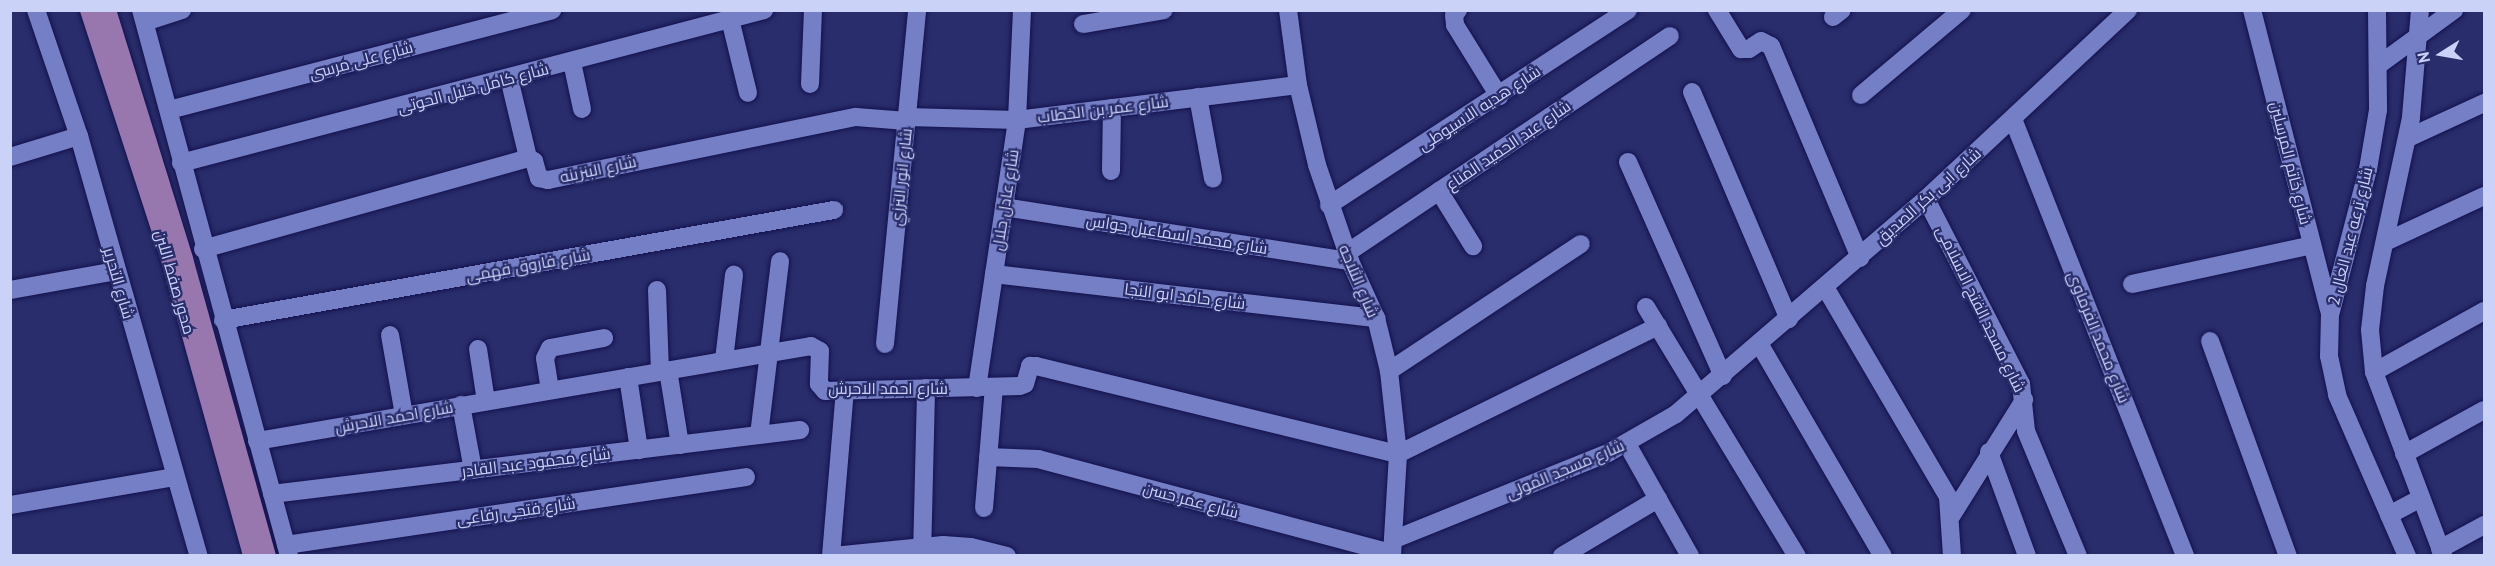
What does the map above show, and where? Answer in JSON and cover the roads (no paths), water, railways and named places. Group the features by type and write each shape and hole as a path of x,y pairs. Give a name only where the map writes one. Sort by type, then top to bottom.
{"main road":[{"name":"محور صفط اللبن","path":"89,10 171,263 252,555"},
{"name":"محور صفط اللبن","path":"107,10 184,259 267,555"}],"street":[{"name":"شارع التحرير","path":"36,10 79,136 174,477 199,555"},
{"path":"182,10 143,16 169,110 202,249 287,550"},
{"name":"شارع على مرسى","path":"169,110 552,10"},
{"name":"شارع كامل خليل الحوتى","path":"181,163 764,10"},
{"path":"810,84 813,10"},
{"name":"شارع انور الترزي","path":"885,344 917,10"},
{"name":"شارع عادل جلال","path":"984,507 988,458 985,387 994,274 1017,120 1022,10"},
{"path":"1083,24 1164,10"},
{"name":"شارع الثلاجه","path":"1288,10 1298,85 1329,205 1348,257 1376,318 1389,371 1398,454 1393,549"},
{"path":"1458,10 1454,15 1455,25 1499,96"},
{"name":"شارع هديه الاسيوطى","path":"1329,205 1628,10"},
{"path":"1718,10 1741,49 1749,49 1761,41 1771,46 1860,258"},
{"path":"1861,95 1962,10"},
{"name":"شارع ابى بكر الصديق","path":"1723,376 1926,199 2127,10"},
{"name":"شارع خاتم المرسلين","path":"2252,10 2330,315"},
{"name":"شارع ترعه عبد العال 2","path":"2376,10 2380,64 2368,169 2330,315 2329,356 2337,395 2407,555"},
{"name":"شارع ترعه عبد العال 2","path":"2420,10 2421,34 2408,138 2385,242 2370,330 2374,372 2442,552"},
{"path":"2380,64 2454,10"},
{"path":"730,19 748,93"},
{"name":"شارع عبد الحميد المناع","path":"1348,257 1439,191 1670,36"},
{"path":"572,62 582,110"},
{"path":"202,249 528,158 509,78"},
{"name":"شارع عمر بن الخطاب","path":"907,119 988,122 1017,120 1298,85"},
{"path":"1692,92 1790,319"},
{"path":"1198,97 1213,179"},
{"path":"2408,138 2484,103"},
{"path":"1111,171 1112,108"},
{"name":"شارع البنزينه","path":"528,158 534,161 539,178 548,180 856,117 907,119"},
{"name":"شارع محمد الفرماوى","path":"2013,119 2185,555"},
{"path":"10,157 79,136"},
{"path":"1628,162 1723,376"},
{"path":"1439,191 1473,246"},
{"path":"2385,242 2484,196"},
{"name":"شارع مسجد الفتح الاسلامى","path":"1926,199 2021,384 2025,398 2026,431 2078,555"},
{"name":"شارع محمد اسماعيل حواس","path":"1004,207 1348,257"},
{"name":"شارع فاروق فهمى","path":"223,320 834,210"},
{"path":"1389,371 1581,243"},
{"path":"2132,284 2312,245"},
{"path":"759,435 780,261"},
{"path":"10,290 116,271"},
{"name":"شارع حامد ابو النجا","path":"994,274 1376,318"},
{"path":"724,360 734,275"},
{"path":"1825,287 1948,496 1952,515 1952,555"},
{"path":"657,290 664,370 680,445"},
{"path":"1647,307 1699,397 1797,555"},
{"path":"2374,372 2484,311"},
{"path":"1398,454 1658,326"},
{"path":"390,335 404,415"},
{"path":"550,390 545,358 550,348 604,338"},
{"path":"2210,341 2288,555"},
{"path":"1760,345 1882,555"},
{"name":"شارع احمد الاحرش","path":"257,441 724,360 817,348 821,355 820,388 845,391 1023,385 1028,369 1036,366 1398,454"},
{"path":"478,349 486,401"},
{"name":"شارع مسجد المولى","path":"1393,549 1627,444 1699,397 1723,376"},
{"path":"628,377 639,450"},
{"path":"922,551 926,388"},
{"path":"845,391 832,555 922,551 971,546 1006,555"},
{"path":"1952,515 1989,452 2025,398"},
{"path":"461,405 473,470"},
{"path":"2404,454 2484,410"},
{"name":"شارع محمود عبد القادر","path":"272,494 800,430"},
{"path":"1627,444 1690,555"},
{"path":"1989,452 2027,555"},
{"name":"شارع عمر حسن","path":"988,458 1038,459 1393,549"},
{"path":"10,505 174,477"},
{"name":"شارع فتحى رفاعى","path":"287,550 746,477"},
{"path":"2389,515 2421,498"},
{"path":"1562,555 1582,551 1658,499"},
{"path":"2442,552 2484,525"}]}
